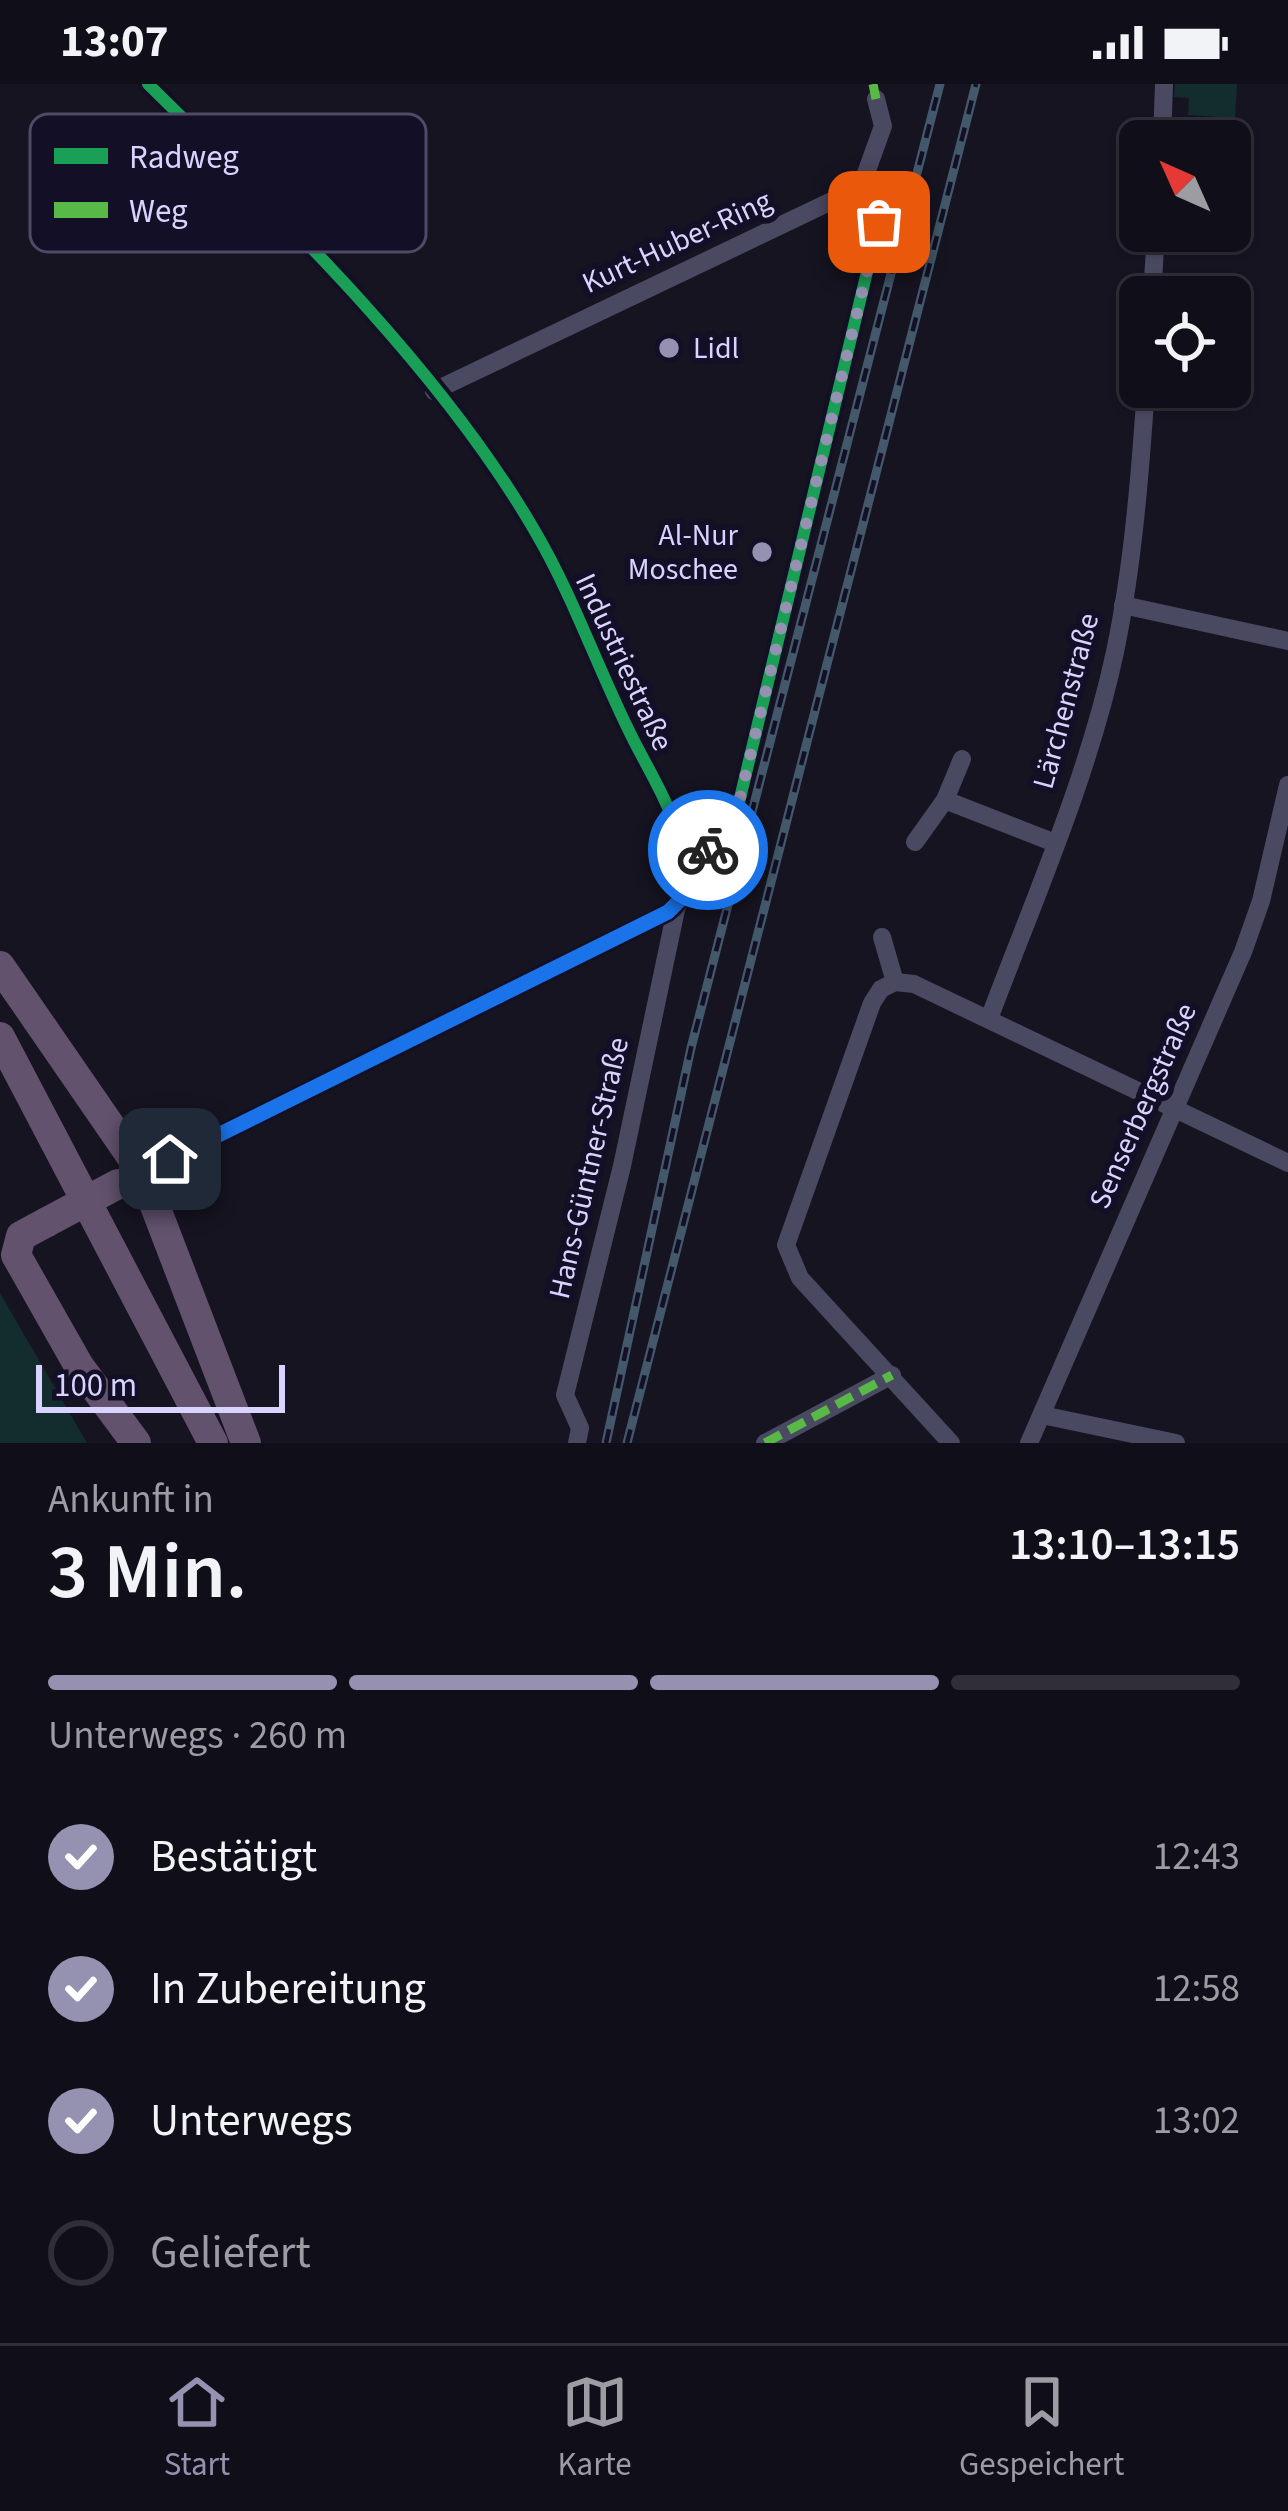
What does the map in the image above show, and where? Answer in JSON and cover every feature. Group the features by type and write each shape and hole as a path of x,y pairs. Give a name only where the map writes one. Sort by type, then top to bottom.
{"highway":[{"path":"0,966 143,1172 247,1443"},
{"path":"0,1037 213,1443"},
{"path":"136,1443 50,1321 9,1233 47,1222 143,1172"}],"street":[{"name":"Industriestraße","path":"148,84 177,114"},
{"path":"1163,120 1164,84"},
{"path":"143,1172 677,904 687,887 688,865 725,838 734,823 879,222 862,187 883,126 876,99"},
{"name":"Kurt-Huber-Ring","path":"434,392 862,187"},
{"name":"Industriestraße","path":"311,252 434,392 536,534 688,865"},
{"name":"Lärchenstraße","path":"989,1018 1098,717 1123,605 1144,408"},
{"path":"1123,605 1288,641"},
{"path":"915,842 945,800 962,759"},
{"name":"Senserbergstraße","path":"1029,1443 1177,1107 1261,901 1288,785"},
{"path":"945,800 1055,843"},
{"name":"Hans-Güntner-Straße","path":"577,1443 580,1428 565,1395 622,1166 677,904"},
{"path":"882,937 896,982"},
{"path":"951,1443 800,1278 786,1245 881,989 896,982 914,984 1288,1163"},
{"path":"765,1443 892,1375"},
{"path":"1042,1414 1176,1443"}],"green space":[{"path":"1175,84 1237,84 1235,118 1188,115 1189,98 1174,97"},
{"path":"0,1293 87,1443 0,1443"}],"railway":[{"path":"606,1443 691,1048 940,84"},
{"path":"627,1443 976,84"}],"marked path":[{"path":"873,84 876,99"},
{"path":"765,1443 892,1375"}],"cycle path":[{"path":"148,84 178,114"},
{"path":"688,865 725,838 734,823 879,222 861,187"},
{"path":"170,1159 668,912 681,896 685,876 683,853 666,803 536,533 454,412 315,252"}],"way so far":[{"path":"708,850 725,838 734,823 879,222"}],"place":[{"name":"Lidl","path":"669,348"},
{"name":"Al-Nur Moschee","path":"762,552"}],"route":[{"path":"170,1159 668,912 683,897 688,865 708,850"}]}
